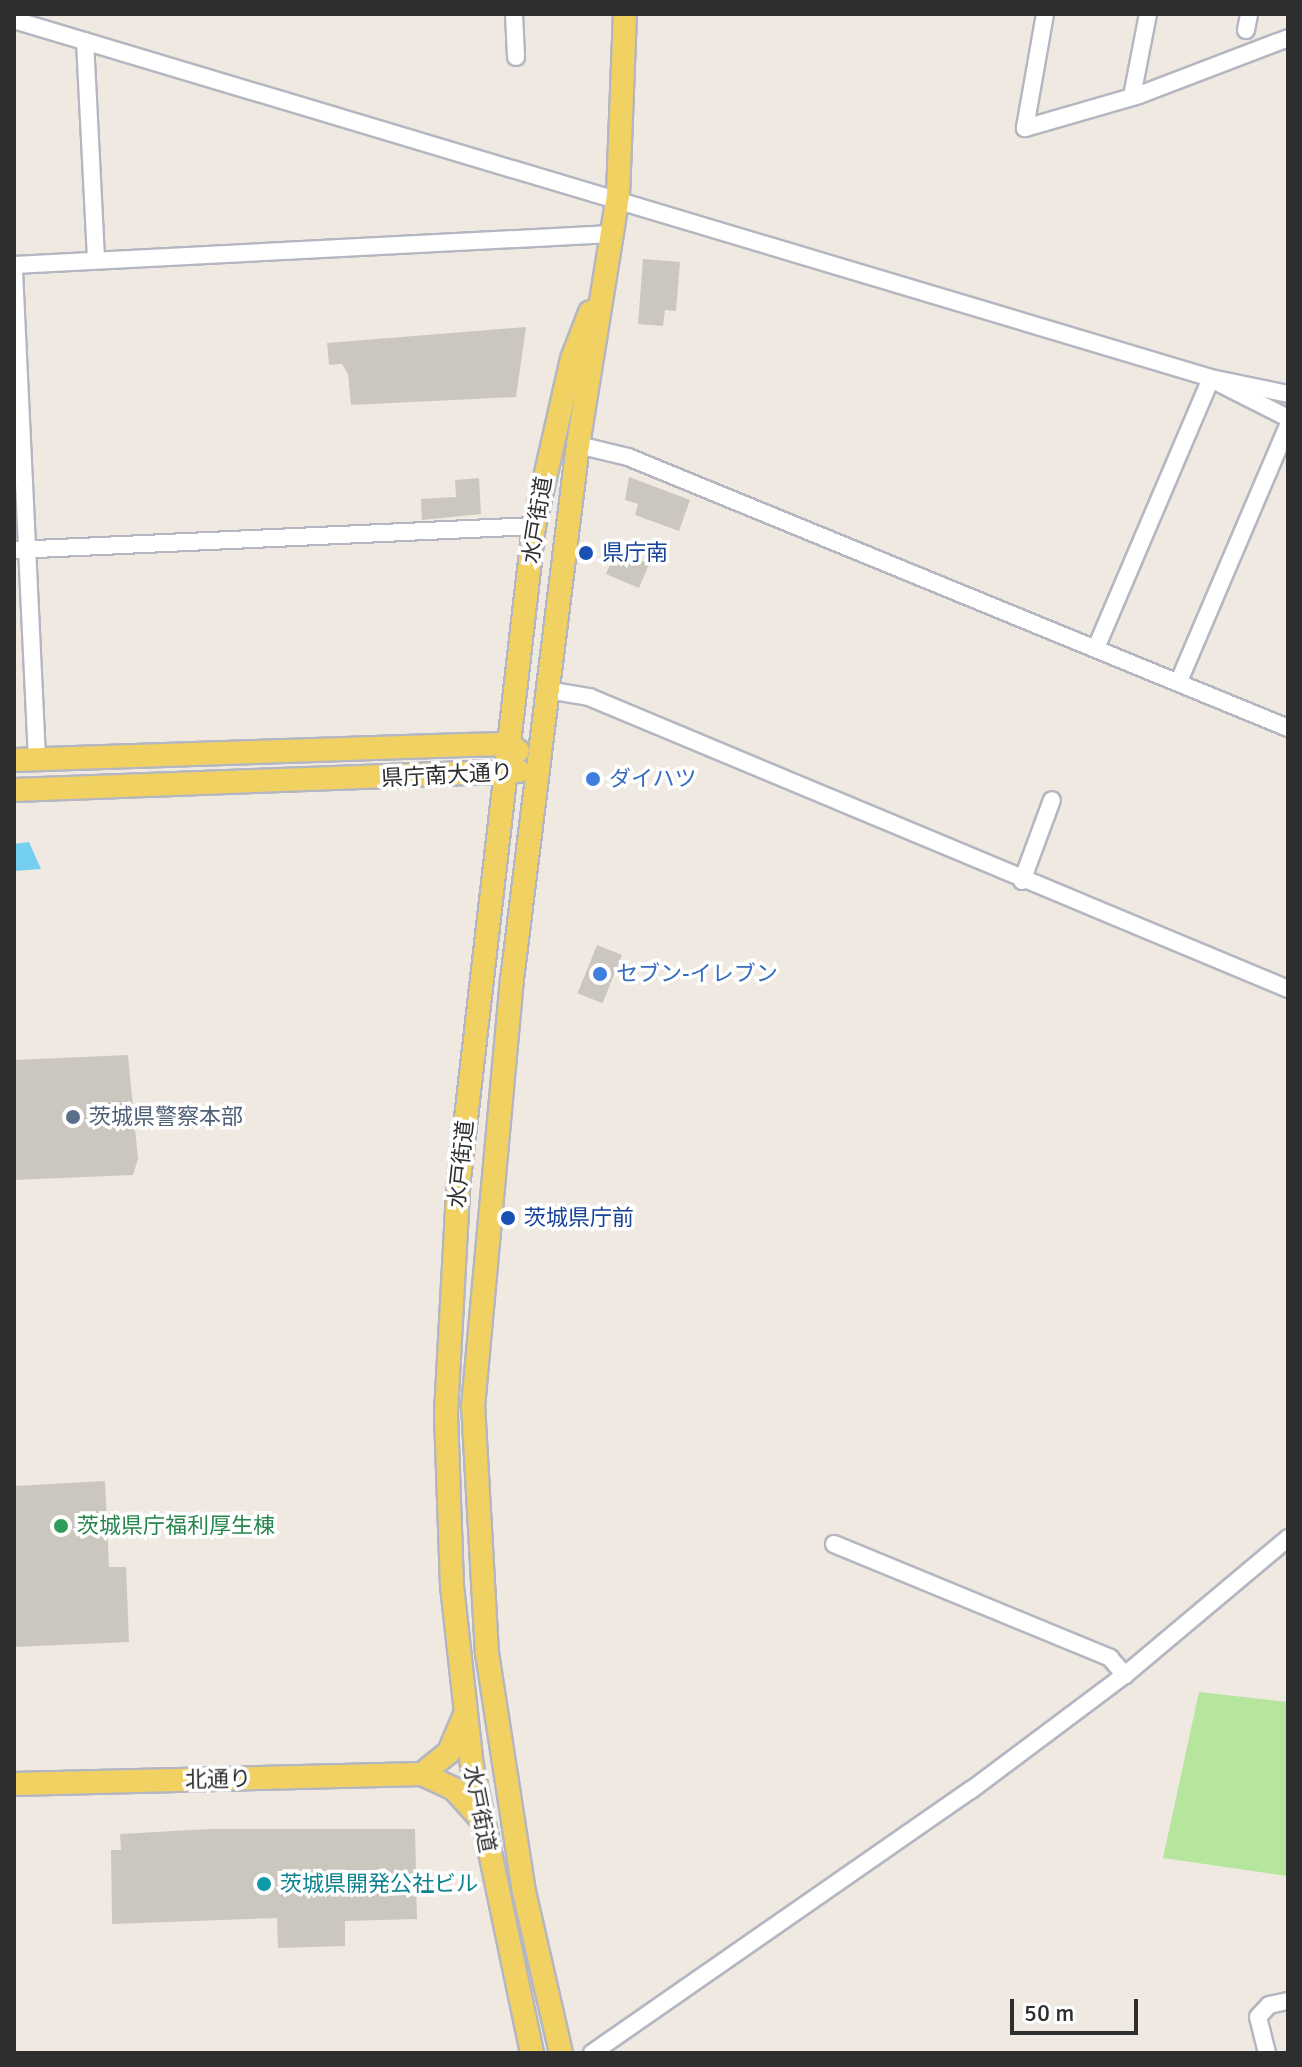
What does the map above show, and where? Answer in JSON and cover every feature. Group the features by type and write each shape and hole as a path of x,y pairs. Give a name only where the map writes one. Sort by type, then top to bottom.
{"main road":[{"name":"水戸街道","path":"561,2053 522,1878 478,1589 473,1407 483,1247 547,690 578,445 618,195 625,14"},
{"name":"水戸街道","path":"532,2053 482,1822 465,1713 446,1454 454,1243 534,526 572,359 603,281"},
{"name":"県庁南大通り","path":"14,760 508,744 539,765"},
{"name":"県庁南大通り","path":"14,790 504,776 539,765"},
{"path":"454,1243 483,1247"},
{"path":"465,1713 449,1752 422,1774 454,1789 482,1822"},
{"name":"北通り","path":"14,1784 422,1774"}],"street":[{"path":"514,14 516,57"},
{"path":"1045,14 1025,128 1133,91"},
{"path":"1133,91 1148,14"},
{"path":"14,20 618,195 1211,378 1288,394"},
{"path":"1133,91 1139,95 1288,38"},
{"path":"85,41 96,258"},
{"path":"14,265 96,258 611,234"},
{"path":"14,271 21,550 37,759"},
{"path":"1211,378 1288,418"},
{"path":"1096,648 1211,378"},
{"path":"1179,681 1288,425"},
{"path":"578,445 628,457 1288,728"},
{"path":"21,550 534,526"},
{"path":"547,690 589,697 1022,881 1288,989"},
{"path":"1022,881 1052,800"},
{"path":"592,2053 810,1907 1125,1675 1288,1538"},
{"path":"834,1544 1110,1658 1125,1675"},
{"path":"1267,2053 1258,2017 1269,2005 1288,2001"}],"green space":[{"path":"1199,1692 1288,1702 1288,1876 1163,1858"}],"water":[{"path":"29,842 41,869 14,871 14,844"}],"building":[{"path":"643,259 680,262 676,311 665,310 663,326 638,324"},
{"path":"526,327 516,397 351,405 348,374 342,364 329,365 327,343"},
{"path":"629,477 690,500 679,531 635,515 638,504 625,500"},
{"path":"479,478 481,514 422,520 421,499 456,497 455,480"},
{"path":"616,550 649,564 639,588 606,574"},
{"name":"セブン-イレブン","path":"597,945 622,955 603,1003 578,993"},
{"name":"茨城県警察本部","path":"128,1055 138,1159 133,1175 14,1180 14,1060"},
{"name":"茨城県庁福利厚生棟","path":"105,1481 109,1567 126,1567 129,1642 14,1647 14,1486"},
{"name":"茨城県開発公社ビル","path":"210,1829 415,1829 417,1919 345,1921 345,1946 278,1948 277,1918 112,1924 111,1850 121,1850 120,1834"}],"place":[{"name":"県庁南","path":"586,553"},
{"name":"ダイハツ","path":"593,779"},
{"name":"セブン-イレブン","path":"600,974"},
{"name":"茨城県警察本部","path":"73,1117"},
{"name":"茨城県庁前","path":"508,1218"},
{"name":"茨城県庁福利厚生棟","path":"61,1526"},
{"name":"茨城県開発公社ビル","path":"264,1884"}]}
